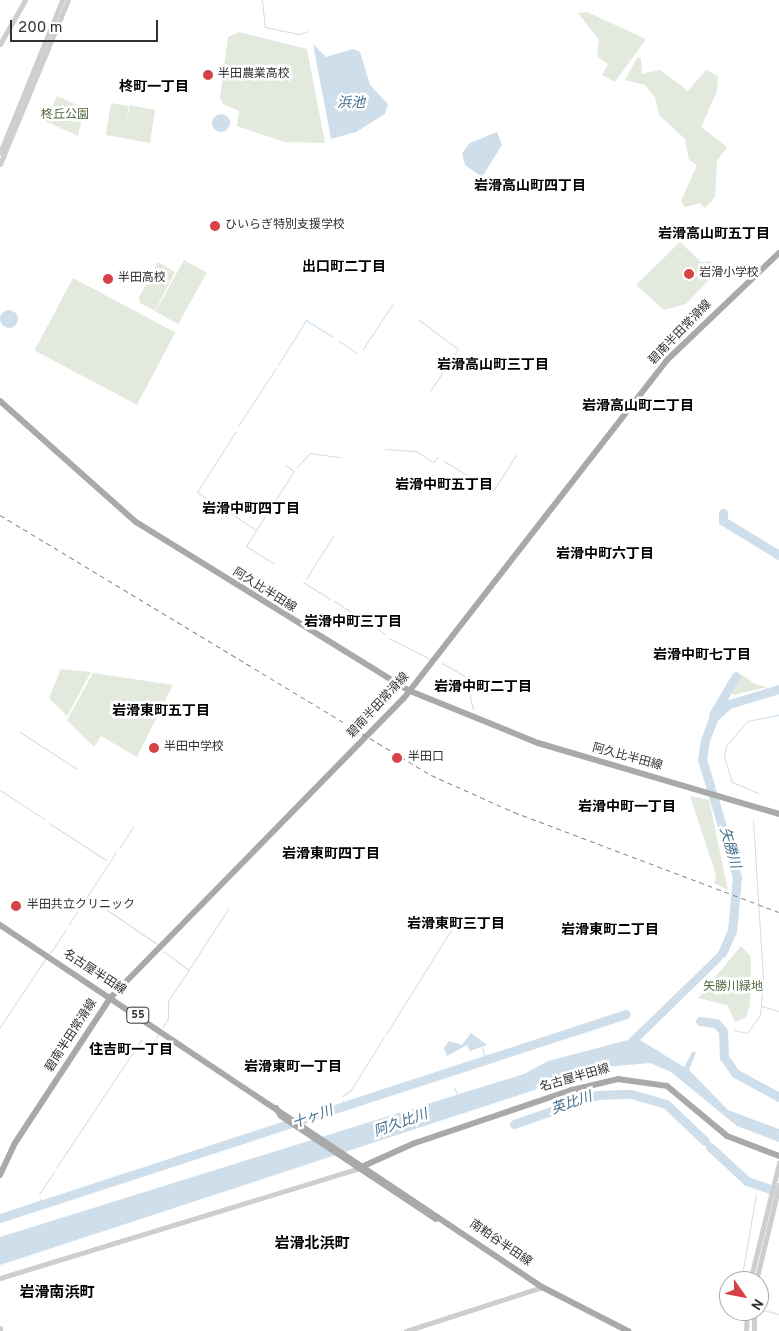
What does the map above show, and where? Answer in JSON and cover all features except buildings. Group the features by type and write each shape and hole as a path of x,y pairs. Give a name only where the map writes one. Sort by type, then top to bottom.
{"main road":[{"name":"碧南半田常滑線","path":"0,1175 15,1143 111,997 410,691 668,360 779,253"},
{"name":"阿久比半田線","path":"0,401 136,522 410,691 538,743 722,794 779,814"},
{"name":"名古屋半田線","path":"0,924 292,1117 349,1158"},
{"name":"名古屋半田線","path":"276,1108 281,1116 362,1166 442,1134 618,1079 667,1086 727,1136 779,1156"},
{"name":"南粕谷半田線","path":"362,1166 540,1287 620,1331"},
{"name":"南粕谷半田線","path":"540,1287 628,1331"}],"street":[{"path":"0,44 25,0"},
{"path":"0,153 62,0"},
{"path":"0,164 68,0"},
{"path":"752,1271 772,1185 779,1163"},
{"path":"0,1278 362,1166"},
{"path":"758,1271 779,1186"},
{"path":"406,1331 540,1287"}],"green space":[{"path":"587,12 646,39 615,82 602,75 608,64 597,56 599,40 578,13"},
{"path":"239,32 307,49 325,143 284,142 237,126 239,111 223,104 220,97 228,37"},
{"path":"637,58 641,58 642,74 660,70 688,91 706,70 718,76 717,91 701,127 727,147 717,161 715,197 705,208 700,203 685,207 681,201 697,165 689,160 685,139 659,115 655,97 645,85 625,80"},
{"name":"柊丘公園","path":"57,96 84,108 78,136 45,121"},
{"path":"111,103 129,106 126,126 130,105 155,110 150,143 106,135"},
{"path":"680,242 701,262 710,261 718,270 686,304 664,310 636,285"},
{"path":"184,260 207,273 178,324 155,312"},
{"path":"158,262 175,272 155,311 140,303 139,297"},
{"path":"73,278 175,332 137,405 35,350"},
{"path":"61,669 91,672 67,716 49,698"},
{"path":"93,673 173,685 137,757 101,736 94,747 67,720"},
{"path":"741,674 755,684 767,687 734,695 729,692"},
{"path":"690,796 709,800 728,890 714,883 716,875"},
{"name":"矢勝川緑地","path":"741,946 751,957 750,1005 746,1017 735,1022 727,1005 698,998"}],"water":[{"name":"浜池","path":"313,44 326,57 353,49 360,52 370,85 388,104 385,114 356,132 331,139"},
{"path":"217,114 225,114 230,119 228,130 217,132 212,127 212,119"},
{"path":"497,132 502,145 482,177 465,165 462,153 470,143"},
{"path":"9,310 17,315 18,319 13,327 9,328 1,323 0,319 5,311"},
{"name":"阿久比川","path":"729,942 722,960 640,1040 684,1067 693,1051 696,1053 689,1070 728,1110 779,1129 779,1142 737,1126 671,1072 650,1063 605,1067 0,1265 0,1237 524,1074 548,1061 628,1040"},
{"path":"471,1033 487,1045 470,1051 467,1045 447,1056 444,1048 449,1041 462,1045"}],"waterway":[{"path":"262,0 265,27 299,34 308,31"},
{"path":"363,349 392,305"},
{"path":"278,365 306,320 333,337"},
{"path":"419,320 458,349 430,391"},
{"path":"339,341 357,353"},
{"path":"238,426 276,368"},
{"path":"224,509 197,492 236,431"},
{"path":"385,449 416,451 433,462 438,457"},
{"path":"297,467 310,453 340,457"},
{"path":"444,461 493,491 516,455"},
{"path":"273,563 246,546 294,471 285,465"},
{"path":"229,512 256,530"},
{"path":"723,513 723,521 779,555"},
{"path":"306,579 333,536"},
{"path":"303,582 330,599"},
{"path":"334,601 385,634"},
{"path":"389,638 430,659"},
{"path":"442,663 466,677 473,709"},
{"path":"713,715 736,676"},
{"name":"矢勝川","path":"722,953 732,931 737,877 702,759 705,740 714,717 729,704 779,689"},
{"path":"758,793 732,782 724,757 726,746 747,721 779,715"},
{"path":"20,732 77,769"},
{"path":"0,790 44,819"},
{"path":"734,1030 747,1033 760,1015 763,979 753,820"},
{"path":"49,823 106,860"},
{"path":"120,847 133,827"},
{"path":"69,924 116,852"},
{"path":"88,897 157,944"},
{"path":"189,969 228,909"},
{"path":"386,1034 456,922"},
{"path":"50,953 66,929"},
{"path":"163,951 189,970 168,1001 168,1018 163,1027"},
{"path":"0,1027 45,959"},
{"path":"761,1006 779,1011"},
{"name":"十ヶ川","path":"0,1218 626,1014"},
{"name":"十ヶ川","path":"700,1021 716,1023 723,1031 724,1057 735,1073 779,1097"},
{"path":"56,1168 141,1040 150,1046 159,1034"},
{"path":"342,1096 350,1091 384,1037"},
{"path":"482,1047 485,1058"},
{"path":"454,1087 457,1095"},
{"name":"英比川","path":"514,1124 597,1095 631,1094 666,1104 705,1141"},
{"name":"十ヶ川","path":"343,1100 343,1107"},
{"name":"英比川","path":"710,1147 747,1181 779,1192"},
{"path":"39,1194 54,1172"},
{"path":"743,1271 756,1194"},
{"name":"十ヶ川","path":"40,1199 41,1205"},
{"path":"769,1311 779,1314"}],"railway":[{"path":"0,515 431,775 514,812 779,912"}],"place":[{"name":"半田農業高校","path":"208,75"},
{"name":"ひいらぎ特別支援学校","path":"215,226"},
{"name":"岩滑小学校","path":"689,274"},
{"name":"半田高校","path":"108,279"},
{"name":"半田中学校","path":"154,748"},
{"name":"半田口","path":"397,758"},
{"name":"半田共立クリニック","path":"16,906"}],"district":[{"name":"柊町一丁目","path":"154,88"},
{"name":"岩滑高山町四丁目","path":"530,187"},
{"name":"岩滑高山町五丁目","path":"714,235"},
{"name":"出口町二丁目","path":"344,268"},
{"name":"岩滑高山町三丁目","path":"493,366"},
{"name":"岩滑高山町二丁目","path":"638,407"},
{"name":"岩滑中町五丁目","path":"444,486"},
{"name":"岩滑中町四丁目","path":"251,510"},
{"name":"岩滑中町六丁目","path":"605,555"},
{"name":"岩滑中町三丁目","path":"353,623"},
{"name":"岩滑中町七丁目","path":"702,656"},
{"name":"岩滑中町二丁目","path":"483,688"},
{"name":"岩滑東町五丁目","path":"161,712"},
{"name":"岩滑中町一丁目","path":"627,808"},
{"name":"岩滑東町四丁目","path":"331,855"},
{"name":"岩滑東町三丁目","path":"456,925"},
{"name":"岩滑東町二丁目","path":"610,931"},
{"name":"住吉町一丁目","path":"131,1051"},
{"name":"岩滑東町一丁目","path":"293,1068"},
{"name":"岩滑北浜町","path":"312,1245"},
{"name":"岩滑南浜町","path":"57,1294"}]}
